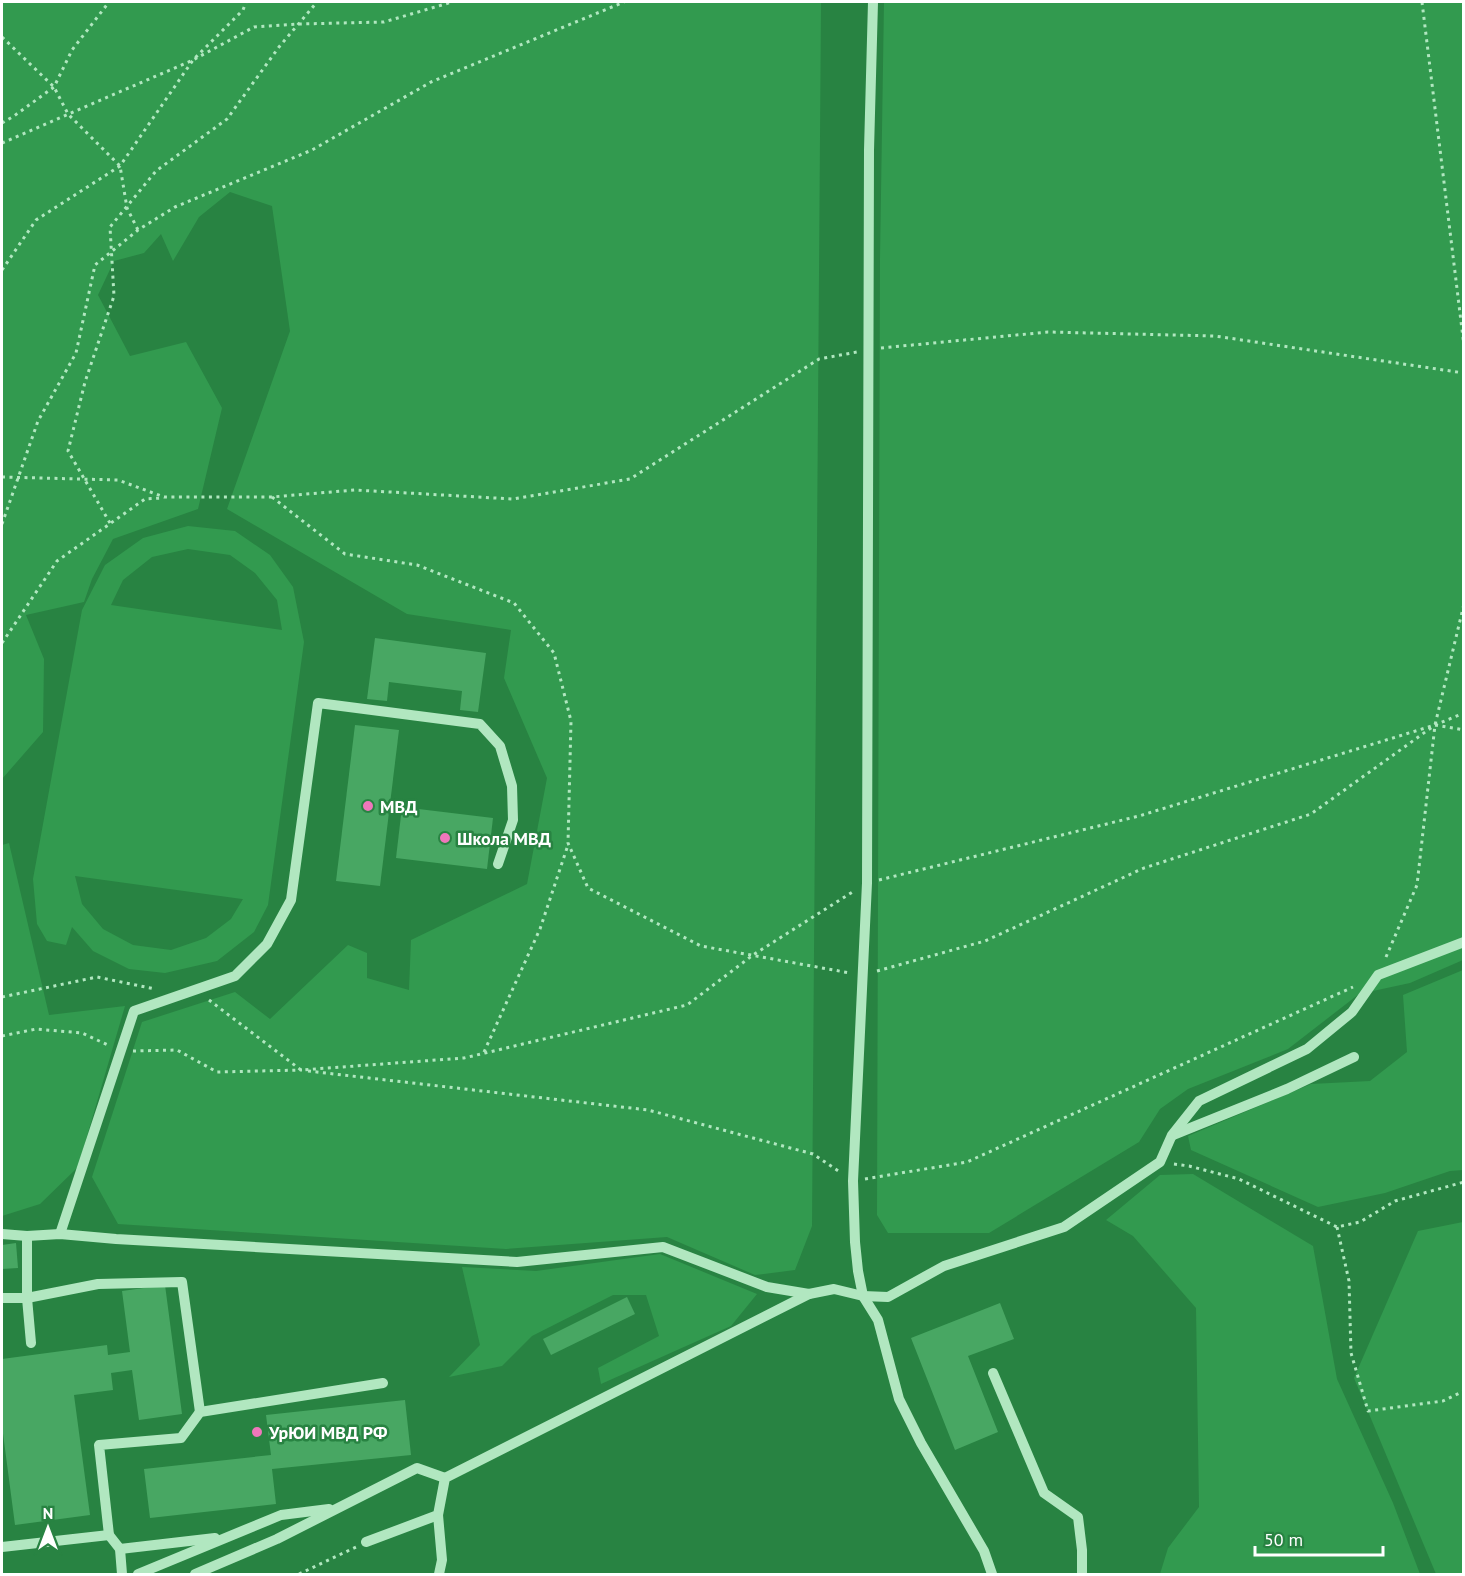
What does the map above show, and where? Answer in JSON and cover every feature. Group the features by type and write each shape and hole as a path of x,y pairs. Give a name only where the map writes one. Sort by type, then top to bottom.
{"street":[{"path":"873,2 869,150 867,883 853,1180 858,1271 863,1296 878,1320 899,1399 921,1443 984,1551 992,1575"},
{"path":"60,1234 134,1011 235,976 267,944 291,900 318,703 480,724 500,746 512,786 513,820 498,864"},
{"path":"195,1575 277,1539 417,1468 445,1478 809,1294 834,1289 863,1296 888,1297 944,1266 1064,1227 1160,1162 1172,1135 1199,1101 1306,1049 1353,1012 1378,975 1464,942"},
{"path":"1172,1135 1287,1089 1354,1057"},
{"path":"2,1234 27,1236 60,1234 128,1240 517,1262 663,1247 767,1287 809,1294"},
{"path":"27,1236 27,1298 31,1343"},
{"path":"2,1298 27,1298 98,1284 182,1282 200,1412 181,1438 99,1445 109,1535 120,1549 122,1575"},
{"path":"993,1373 1044,1493 1078,1517 1082,1575"},
{"path":"200,1412 383,1383"},
{"path":"439,1575 442,1560 438,1515 445,1478"},
{"path":"138,1575 281,1515 336,1508"},
{"path":"366,1542 438,1515"},
{"path":"2,1546 109,1535"},
{"path":"120,1549 229,1536"}],"path":[{"path":"2,123 54,87 72,50 109,2"},
{"path":"2,270 36,220 120,166 193,60 243,10 246,2"},
{"path":"110,524 68,451 85,382 114,296 110,227 156,171 227,119 279,46 317,2"},
{"path":"2,143 193,60 254,27 384,22 452,2"},
{"path":"2,524 38,421 76,353 95,265 138,230 175,207 312,150 431,82 624,2"},
{"path":"1422,2 1464,346"},
{"path":"2,37 54,87 68,114 120,166 127,208 138,230"},
{"path":"2,643 57,561 145,499 272,497 355,490 513,499 630,479 819,359 868,350 1048,332 1215,336 1464,373"},
{"path":"2,477 118,480 164,497"},
{"path":"272,497 345,554 417,565 514,603 554,653 571,721 568,843 540,929 483,1053"},
{"path":"2,997 98,977 209,1000 301,1070 648,1110 813,1154 853,1180 967,1162 1378,975 1417,885 1435,724 1464,604"},
{"path":"2,1036 36,1029 82,1033 121,1051 177,1050 216,1072 301,1070 464,1058 687,1005 753,955 867,883 1139,816 1464,713"},
{"path":"568,843 588,888 701,946 863,975 985,941 1144,868 1311,814 1435,724 1464,730"},
{"path":"1160,1162 1189,1166 1239,1179 1337,1227 1360,1222 1395,1201 1464,1182"},
{"path":"1337,1227 1349,1281 1351,1353 1368,1411 1443,1401 1464,1390"},
{"path":"299,1575 366,1542"}],"green space":[{"path":"2,2 821,2 812,1226 795,1270 755,1275 667,1237 506,1249 118,1224 92,1177 142,1022 235,992 270,1019 348,945 367,953 367,978 409,990 411,940 527,884 547,778 504,678 511,630 407,614 227,509 290,331 272,206 230,192 199,217 173,261 161,234 144,253 114,261 98,295 130,356 186,342 222,408 198,509 113,539 92,579 84,602 26,615 44,659 43,732 2,779"},
{"path":"884,2 1463,2 1463,960 1410,983 1359,994 1288,1049 1188,1089 1160,1109 1139,1142 989,1233 888,1233 877,1215 880,259"},
{"path":"188,526 235,531 270,555 293,587 304,642 268,905 254,932 217,961 165,973 129,969 93,951 72,927 66,945 47,941 37,924 33,879 82,610 105,565 143,538","holes":["188,549 230,555 255,573 277,600 282,630 111,605 123,580 152,557","75,876 242,899 243,899 231,919 206,938 171,950 133,945 103,929 82,904"]},
{"path":"9,843 49,1015 125,1006 78,1167 40,1204 2,1216 2,845"},
{"path":"1463,970 1463,1170 1450,1171 1385,1193 1318,1207 1191,1150 1188,1136 1311,1084 1370,1081 1407,1052 1403,995"},
{"path":"1193,1174 1313,1246 1337,1379 1393,1503 1420,1574 1160,1574 1168,1548 1199,1507 1196,1308 1133,1236 1106,1220 1160,1175"},
{"path":"1463,1222 1463,1574 1436,1574 1354,1378 1418,1231"},
{"path":"660,1254 757,1294 731,1326 601,1384 598,1368 659,1336 646,1295 613,1295 532,1336 502,1366 449,1377 480,1345 462,1267 536,1271"}],"building":[{"path":"375,638 486,653 478,712 460,710 462,691 389,682 387,701 367,699"},
{"name":"МВД","path":"355,725 399,730 380,886 336,881"},
{"name":"Школа МВД","path":"402,807 493,818 487,869 396,858"},
{"path":"16,1243 18,1268 2,1269 2,1245"},
{"path":"165,1285 182,1414 139,1420 132,1370 111,1373 113,1390 74,1395 90,1515 15,1525 2,1426 2,1359 107,1345 108,1355 130,1352 122,1291"},
{"path":"627,1297 635,1314 551,1355 543,1339"},
{"path":"1000,1303 1014,1339 968,1356 998,1432 955,1450 911,1338"},
{"path":"405,1400 411,1455 272,1469 276,1504 150,1518 144,1469 271,1455 266,1415"}],"place":[{"name":"МВД","path":"368,806"},
{"name":"Школа МВД","path":"445,838"},
{"name":"УрЮИ МВД РФ","path":"257,1432"}]}
